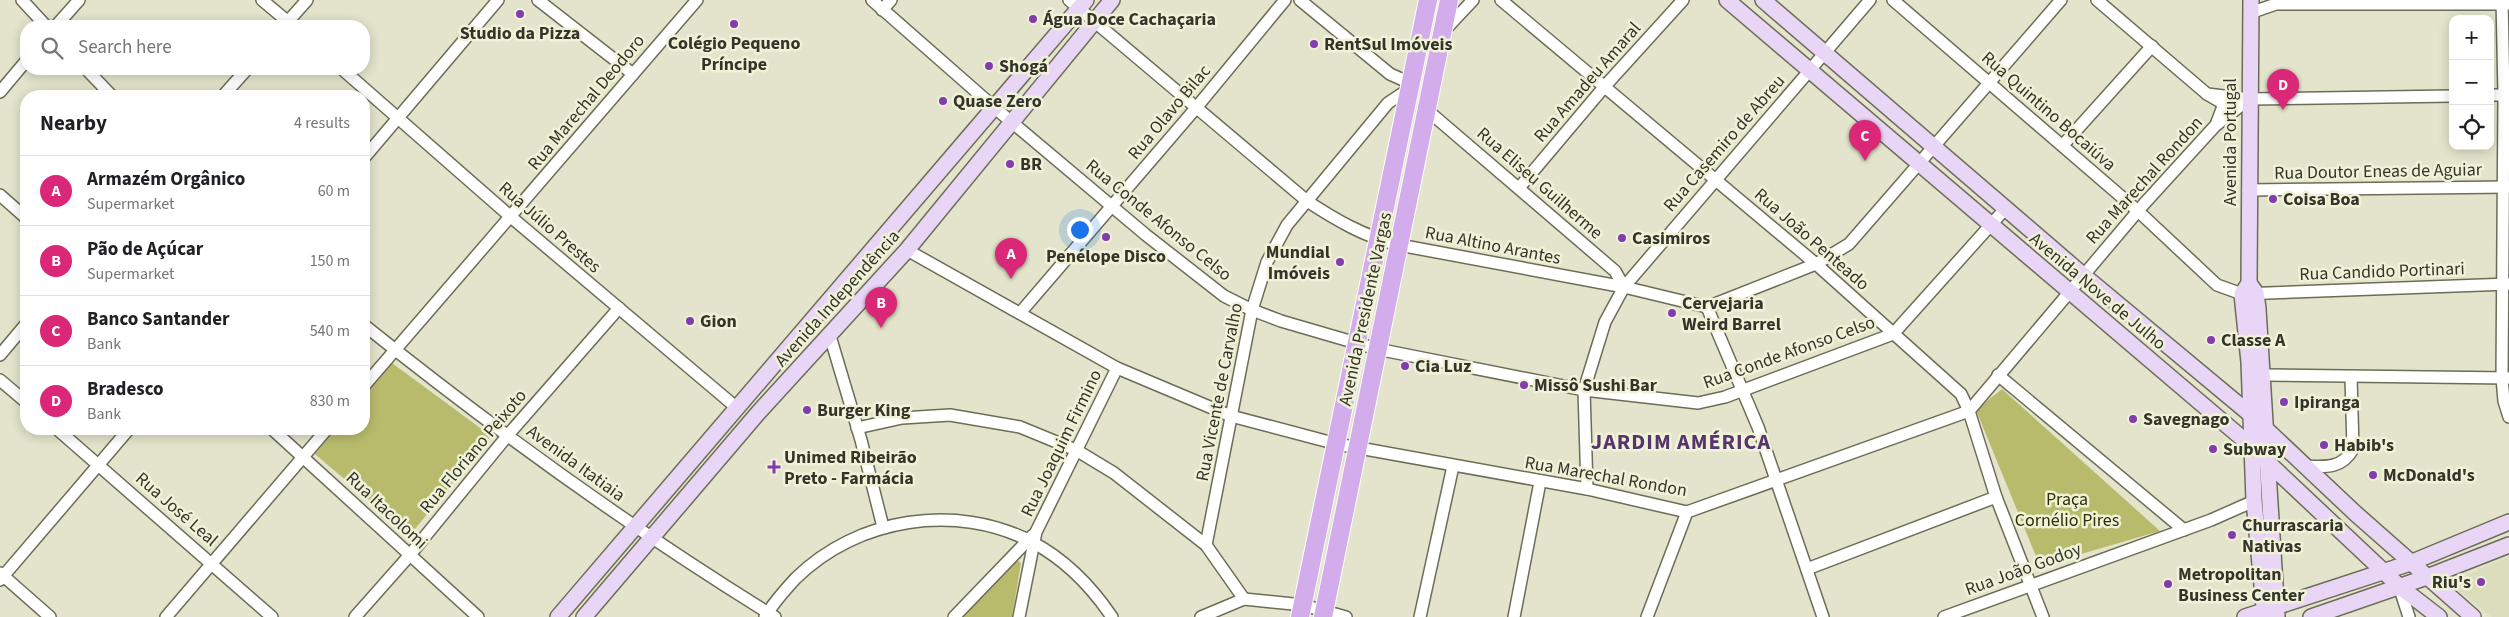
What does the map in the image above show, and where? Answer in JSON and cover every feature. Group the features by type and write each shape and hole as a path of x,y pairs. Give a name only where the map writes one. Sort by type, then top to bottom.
{"main road":[{"name":"Avenida Independência","path":"584,617 758,413 830,336 906,250 960,182 1014,122 1112,0"},
{"name":"Avenida Presidente Vargas","path":"1301,611 1380,240 1428,0"},
{"path":"1410,86 1428,48 1438,0"},
{"name":"Avenida Presidente Vargas","path":"1323,614 1376,348 1449,0"},
{"name":"Avenida Nove de Julho","path":"1727,0 2251,447 2398,586 2416,602 2438,617"},
{"name":"Avenida Nove de Julho","path":"1763,0 2005,209 2250,414 2410,563 2473,617"},
{"name":"Avenida Independência","path":"558,617 994,108 1078,3"},
{"name":"Avenida Portugal","path":"2250,6 2248,190 2251,447 2254,502 2271,613"},
{"name":"Avenida Portugal","path":"2249,290 2263,375 2271,613"},
{"path":"2246,617 2271,613 2410,563 2505,525"},
{"path":"2311,617 2427,577 2508,545"},
{"path":"2416,602 2433,617"}],"street":[{"path":"22,0 40,20"},
{"path":"62,20 80,0"},
{"path":"262,0 284,20"},
{"path":"293,20 307,0"},
{"path":"370,151 498,0"},
{"path":"538,0 633,74"},
{"name":"Rua Marechal Deodoro","path":"370,379 697,0"},
{"name":"Rua Conde Afonso Celso","path":"872,0 994,108 1014,122 1146,235 1224,296 1252,310 1281,321 1376,348 1584,390 1698,403 1725,398 1893,334 2005,209"},
{"path":"882,10 891,0"},
{"name":"Rua Olavo Bilac","path":"1020,313 1196,108 1285,0"},
{"path":"1300,0 1390,74 1410,86"},
{"path":"1442,34 1473,0"},
{"name":"Rua João Penteado","path":"1501,0 1816,264 1960,394 1969,411 1996,497 2043,617"},
{"name":"Rua Amadeu Amaral","path":"1519,188 1605,86 1683,0"},
{"name":"Rua Casemiro de Abreu","path":"1587,489 1584,390 1605,322 1624,288 1715,179 1870,0"},
{"name":"Rua Quintino Bocaiúva","path":"1893,0 2063,145 2138,211 2217,285 2249,290"},
{"path":"1824,617 1774,479 1758,427 1707,307 1816,264 1849,244 2061,0"},
{"path":"2097,0 2207,94 2224,104 2215,126"},
{"path":"2250,6 2276,2 2504,3 2507,95 2506,378 2504,401 2509,417"},
{"name":"Rua Altino Arantes","path":"1078,3 1093,22 1307,201 1335,219 1380,240 1399,245 1605,284 1707,307"},
{"path":"2063,145 2152,46"},
{"path":"0,92 20,69"},
{"path":"92,75 106,90"},
{"path":"228,90 242,75"},
{"name":"Rua Júlio Prestes","path":"349,75 366,90"},
{"name":"Rua Vicente de Carvalho","path":"1206,545 1252,310 1267,262 1287,225 1388,103 1410,86"},
{"name":"Rua Júlio Prestes","path":"370,93 511,217 737,408"},
{"path":"2207,94 2248,99 2449,96"},
{"path":"2494,95 2507,95"},
{"name":"Rua Marechal Rondon","path":"906,250 1117,368 1231,416 1337,444 1587,489 1687,512 1774,479 1969,411 2138,211 2215,126 2248,99"},
{"name":"Rua Eliseu Guilherme","path":"1427,110 1615,271 1624,288"},
{"name":"Rua Doutor Eneas de Aguiar","path":"2248,190 2506,187"},
{"path":"0,195 20,213"},
{"path":"1605,284 1615,271"},
{"name":"Rua Candido Portinari","path":"2249,290 2505,284"},
{"name":"Rua Floriano Peixoto","path":"355,617 409,556 508,435 619,308"},
{"name":"Avenida Itatiaia","path":"370,330 508,435 636,528 770,615"},
{"path":"0,355 20,331"},
{"path":"830,336 883,527"},
{"name":"Rua Joaquim Firmino","path":"954,617 1033,538 1117,368"},
{"path":"1998,375 2184,530"},
{"path":"2263,375 2506,378"},
{"path":"2305,466 2330,467 2339,464 2348,458 2353,450 2350,377"},
{"path":"0,380 20,397"},
{"path":"857,428 902,418 950,415 1020,427 1076,450 1114,473 1206,545 1244,599"},
{"name":"Rua José Leal","path":"64,435 212,562 272,617"},
{"path":"50,617 1,576 124,435"},
{"name":"Rua Itacolomi","path":"279,435 304,456 409,556 478,617"},
{"path":"166,617 322,435"},
{"path":"1420,617 1453,466"},
{"path":"1514,617 1540,482"},
{"path":"1807,569 1996,497"},
{"name":"Rua João Godoy","path":"1944,617 2184,530 2254,502"},
{"path":"1648,617 1687,512"},
{"path":"770,615 799,575 829,551 855,537 883,527 932,519 980,524 1033,538 1065,563 1091,588 1112,617"},
{"path":"1020,617 1033,538"},
{"path":"2398,586 2409,617"},
{"path":"1201,617 1244,599 1301,611 1346,617"}],"shaded area":[{"path":"2509,556 2509,617 2492,617 2449,583"}],"green space":[{"path":"392,363 491,436 410,535 315,454 331,435 370,435 370,389"},
{"name":"Praça Cornélio Pires","path":"2002,389 2160,531 2040,566 1976,410"},
{"path":"1017,560 1021,563 1012,617 963,617"}],"place":[{"name":"Studio da Pizza","path":"520,14"},
{"name":"Água Doce Cachaçaria","path":"1033,19"},
{"name":"Colégio Pequeno Príncipe","path":"734,24"},
{"name":"RentSul Imóveis","path":"1314,44"},
{"name":"Shogá","path":"989,66"},
{"name":"Quase Zero","path":"943,101"},
{"name":"Bradesco","path":"2283,110"},
{"name":"Banco Santander","path":"1865,161"},
{"name":"BR","path":"1010,164"},
{"name":"Coisa Boa","path":"2273,199"},
{"name":"Penélope Disco","path":"1106,237"},
{"name":"Casimiros","path":"1622,238"},
{"name":"Mundial Imóveis","path":"1340,262"},
{"name":"Armazém Orgânico","path":"1011,279"},
{"name":"Cervejaria Weird Barrel","path":"1672,313"},
{"name":"Gion","path":"690,321"},
{"name":"Pão de Açúcar","path":"881,328"},
{"name":"Classe A","path":"2211,340"},
{"name":"Cia Luz","path":"1405,366"},
{"name":"Missô Sushi Bar","path":"1524,385"},
{"name":"Ipiranga","path":"2284,402"},
{"name":"Burger King","path":"807,410"},
{"name":"Savegnago","path":"2133,419"},
{"name":"Habib's","path":"2324,445"},
{"name":"Subway","path":"2213,449"},
{"name":"Unimed Ribeirão Preto - Farmácia","path":"774,467"},
{"name":"McDonald's","path":"2373,475"},
{"name":"Churrascaria Nativas","path":"2232,535"},
{"name":"Riu's","path":"2481,582"},
{"name":"Metropolitan Business Center","path":"2168,584"}],"district":[{"name":"JARDIM AMÉRICA","path":"1681,441"}]}
